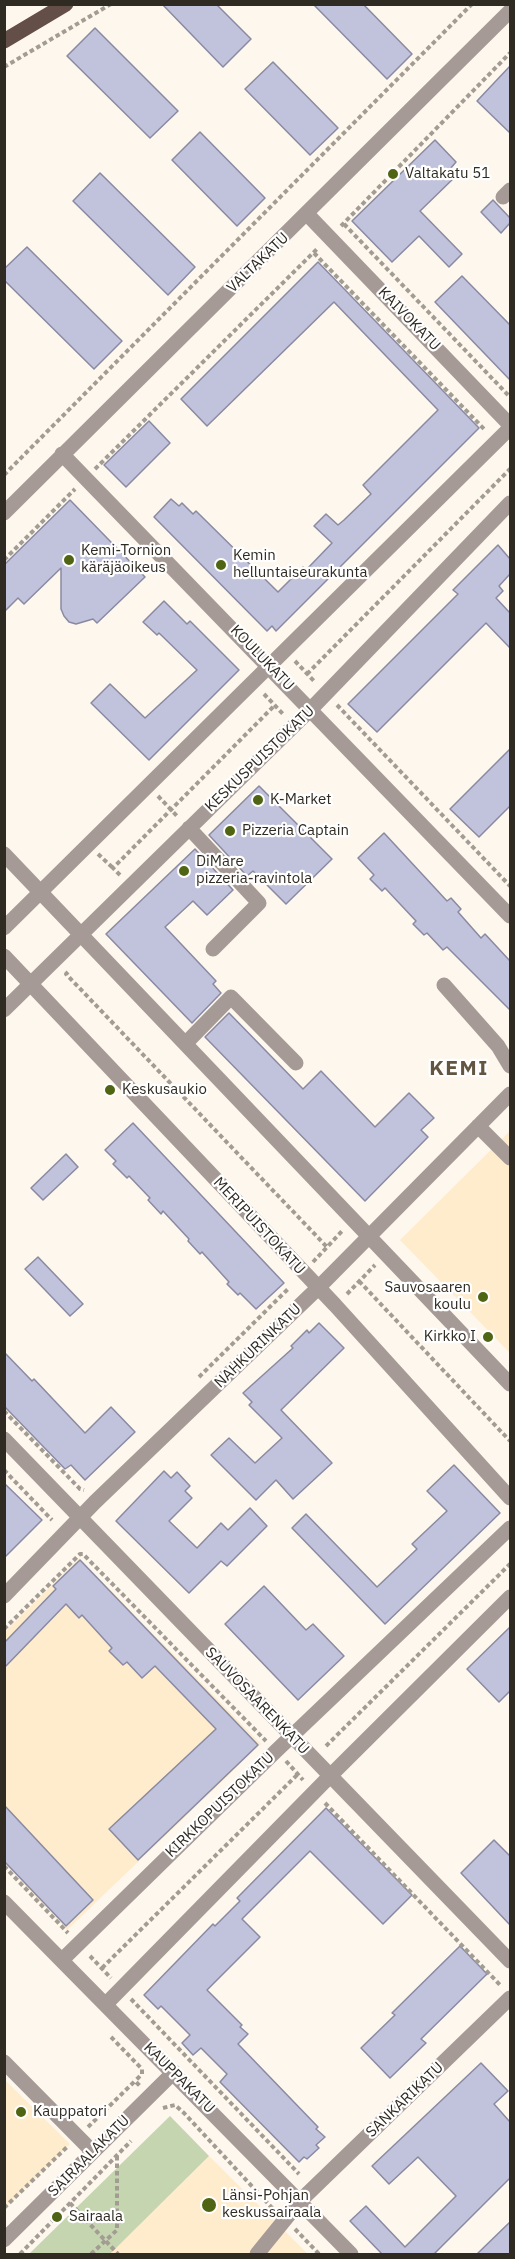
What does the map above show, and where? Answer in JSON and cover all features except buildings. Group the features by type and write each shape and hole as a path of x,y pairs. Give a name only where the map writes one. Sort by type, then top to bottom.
{"main road":[{"path":"4,41 66,4"}],"street":[{"name":"VALTAKATU","path":"4,513 510,11"},
{"name":"KAIVOKATU","path":"307,214 510,427"},
{"path":"4,928 510,427"},
{"name":"KOULUKATU","path":"62,454 510,916"},
{"name":"KESKUSPUISTOKATU","path":"4,1010 326,694 510,503"},
{"path":"189,828 259,903 213,949"},
{"path":"4,854 82,933 510,1384"},
{"name":"MERIPUISTOKATU","path":"4,956 318,1288 510,1498"},
{"path":"444,985 498,1046 510,1066"},
{"path":"186,1043 231,997 296,1063"},
{"name":"NAHKURINKATU","path":"4,1596 318,1288 510,1094"},
{"path":"478,1126 510,1158"},
{"name":"SAUVOSAARENKATU","path":"4,1439 510,1961"},
{"name":"KIRKKOPUISTOKATU","path":"62,1960 291,1736 510,1528"},
{"path":"106,2004 510,1597"},
{"name":"KAUPPAKATU","path":"4,1902 351,2254"},
{"name":"SANKARIKATU","path":"257,2254 300,2201 510,1998"},
{"path":"4,2061 93,2152"},
{"name":"SAIRAALAKATU","path":"4,2240 174,2073"}],"path":[{"path":"4,67 111,4"},
{"path":"4,475 28,456 472,4"},
{"path":"4,560 15,552 344,224 510,53"},
{"path":"344,224 510,397"},
{"path":"314,253 484,429"},
{"path":"307,674 510,469"},
{"path":"284,650 510,886"},
{"path":"130,885 113,868 275,705"},
{"path":"147,786 189,828"},
{"path":"66,974 327,1247"},
{"path":"309,1266 345,1227"},
{"path":"342,1299 376,1263"},
{"path":"359,1281 510,1441"},
{"path":"195,1380 289,1288"},
{"path":"4,1411 80,1489 84,1490"},
{"path":"4,1470 52,1520"},
{"path":"327,1746 510,1564"},
{"path":"102,1968 298,1774"},
{"path":"4,1866 299,2174"},
{"path":"4,2208 135,2081 163,2108"},
{"path":"155,2116 163,2108 175,2105 320,2254"},
{"path":"20,2254 132,2139"},
{"path":"91,2254 117,2230 117,2155"},
{"path":"70,2203 118,2254"}],"shaded area":[{"name":"Sauvosaaren koulu","path":"510,1131 510,1353 400,1240"},
{"path":"79,1558 261,1744 67,1930 5,1864 5,1632"},
{"name":"Kauppatori","path":"5,2080 70,2144 5,2208"},
{"name":"Länsi-Pohjan keskussairaala","path":"209,2156 308,2254 110,2254"}],"green space":[{"path":"170,2116 209,2156 110,2254 29,2254"}],"place":[{"name":"Valtakatu 51","path":"393,174"},
{"name":"Kemi-Tornion käräjäoikeus","path":"69,560"},
{"name":"Kemin helluntaiseurakunta","path":"221,565"},
{"name":"K-Market","path":"258,800"},
{"name":"Pizzeria Captain","path":"230,831"},
{"name":"DiMare pizzeria-ravintola","path":"184,871"},
{"name":"Keskusaukio","path":"110,1090"},
{"name":"Sauvosaaren koulu","path":"483,1297"},
{"name":"Kirkko I","path":"488,1337"},
{"name":"Kauppatori","path":"21,2112"},
{"name":"Länsi-Pohjan keskussairaala","path":"209,2205"},
{"name":"Sairaala","path":"57,2217"}],"district":[{"name":"KEMI","path":"459,1069"}]}
